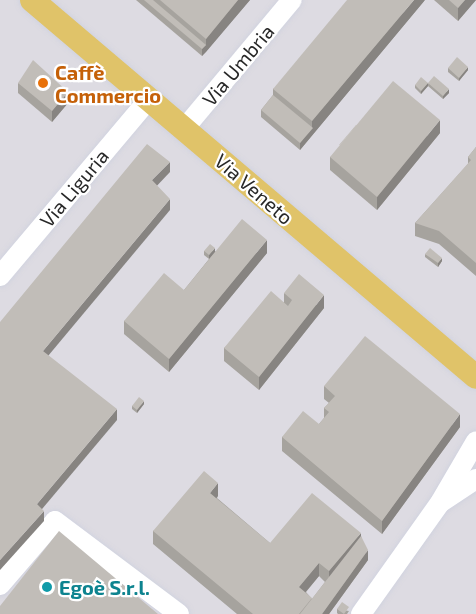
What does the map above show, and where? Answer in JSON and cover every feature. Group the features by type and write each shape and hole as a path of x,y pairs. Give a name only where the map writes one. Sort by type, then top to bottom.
{"main road":[{"name":"Via Veneto","path":"33,0 148,100 472,367"}],"street":[{"name":"Via Umbria","path":"184,129 292,0"},
{"name":"Via Liguria","path":"0,276 148,100"},
{"path":"361,614 440,503 476,441"},
{"path":"440,503 476,479"},
{"path":"0,585 55,521 179,614"}],"shaded area":[{"path":"0,0 476,0 476,614 0,614"}],"building":[{"path":"144,0 153,0 206,45 202,49"},
{"path":"160,0 238,0 206,39"},
{"path":"347,0 414,0 312,121 273,89"},
{"path":"449,0 465,0 458,8"},
{"path":"457,57 468,67 459,78 448,68"},
{"path":"33,60 68,92 52,111 18,83"},
{"path":"434,76 449,89 443,96 428,83"},
{"path":"421,77 428,83 421,91 415,85"},
{"path":"393,81 440,120 377,197 330,157"},
{"path":"273,95 313,128 300,143 261,110"},
{"path":"147,144 170,162 152,180 170,199 43,351 117,409 37,504 44,511 0,560 0,322"},
{"path":"476,147 476,263 439,231 415,223 471,160 468,157"},
{"path":"242,219 267,240 169,359 124,321 164,273 184,290"},
{"path":"210,244 215,248 209,255 204,251"},
{"path":"430,248 442,258 438,263 425,254"},
{"path":"299,274 324,295 259,377 224,348 271,291 288,306 292,300 284,293"},
{"path":"365,336 460,414 382,521 282,437 303,411 319,424 329,412 324,408 335,396 324,386"},
{"path":"139,397 144,401 137,410 132,406"},
{"path":"204,471 218,483 210,493 270,543 312,493 361,533 329,571 319,563 299,587 312,598 299,614 253,614 153,531"},
{"path":"59,531 158,614 0,614 0,606"},
{"path":"361,536 368,550 322,614 300,614"},
{"path":"342,602 349,607 344,614 337,609"}],"place":[{"name":"Caffè Commercio","path":"43,83"},
{"name":"Egoè S.r.l.","path":"47,587"}]}
